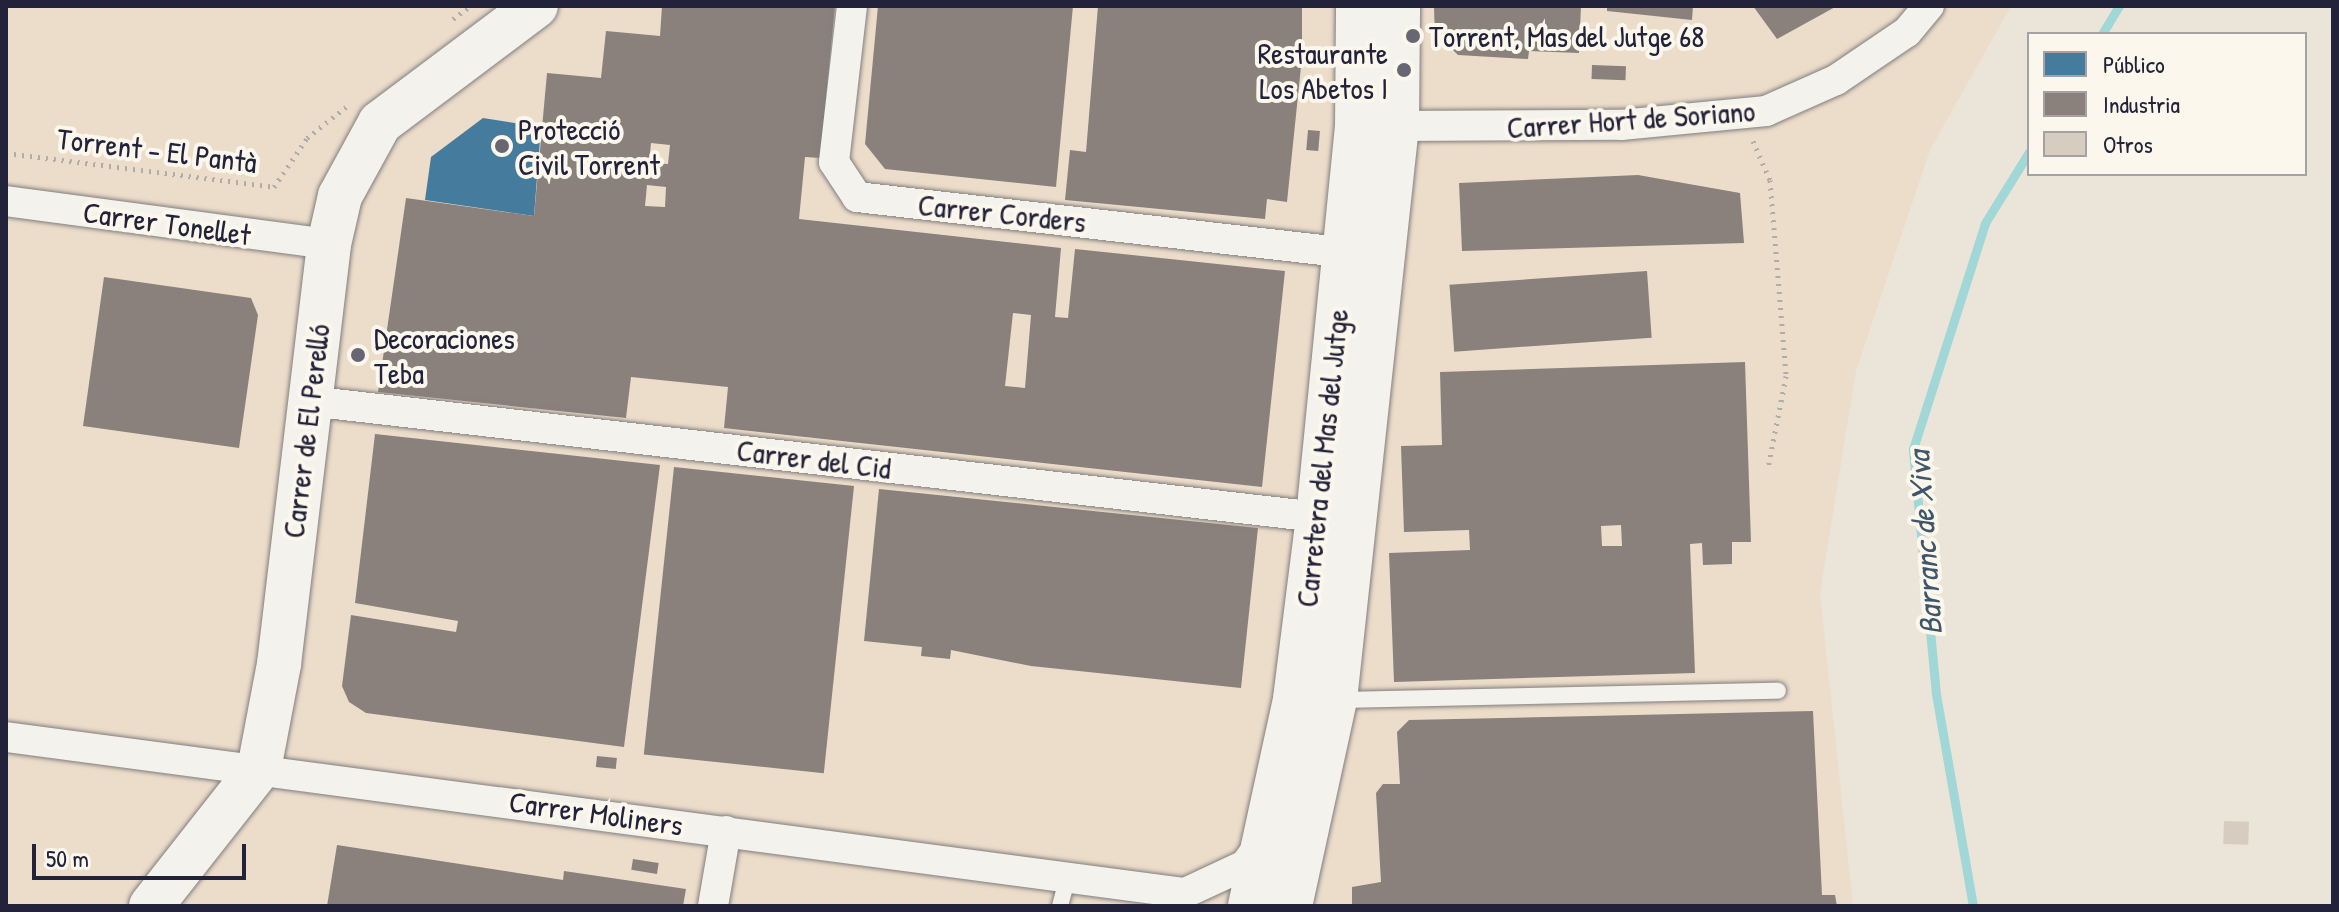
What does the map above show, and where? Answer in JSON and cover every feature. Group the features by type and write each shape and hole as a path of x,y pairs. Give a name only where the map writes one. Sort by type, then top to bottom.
{"street":[{"name":"Carrer de El Perelló","path":"151,906 259,769 279,664 329,244 340,196 380,123 536,6"},
{"name":"Carrer Corders","path":"852,6 834,162 857,197 1343,252"},
{"name":"Carretera del Mas del Jutge","path":"1250,906 1295,699 1318,517 1357,126 1358,6"},
{"name":"Carretera del Mas del Jutge","path":"1290,906 1335,700 1397,126 1398,6"},
{"name":"Carrer Hort de Soriano","path":"1397,126 1576,127 1766,111 1836,80 1907,32 1929,6"},
{"name":"Carrer Tonellet","path":"6,201 329,244"},
{"name":"Carrer del Cid","path":"309,401 1318,517"},
{"name":"Carrer Moliners","path":"6,737 1068,877 1194,899 1245,865 1266,835"},
{"path":"713,906 726,831"}],"lane":[{"path":"1335,700 1778,691"},
{"path":"1060,906 1068,877"}],"path":[{"path":"446,25 470,6"},
{"name":"Torrent - El Pantà","path":"6,153 274,187 307,138 353,101"},
{"path":"1742,114 1770,180 1780,263 1786,376 1768,468"}],"shaded area":[{"path":"8,6 2011,6 1930,150 1856,371 1820,593 1853,906 6,906"}],"building: Público":[{"path":"483,118 541,127 534,216 425,200 431,157"}],"building: Industria":[{"path":"662,6 835,6 820,158 805,157 799,219 1061,248 1055,317 1068,318 1075,249 1285,271 1262,487 724,428 728,387 631,377 626,418 378,392 406,198 534,216 547,73 601,78 606,31 660,36","holes":["651,143 670,145 668,164 649,163","647,185 666,187 665,207 645,206","1013,313 1031,315 1025,388 1005,386"]},
{"path":"878,6 1073,6 1056,187 885,169 865,144"},
{"path":"1098,6 1302,6 1302,57 1287,202 1267,199 1265,219 1065,200 1070,150 1086,152"},
{"path":"1434,6 1581,6 1579,53 1529,51 1528,59 1458,55 1446,43 1435,43"},
{"path":"1607,6 1693,6 1692,20 1607,11"},
{"path":"1753,6 1837,6 1777,39"},
{"path":"1592,65 1626,66 1625,80 1592,79"},
{"path":"1308,130 1320,131 1318,151 1306,150"},
{"path":"1638,175 1740,193 1744,243 1462,251 1459,183"},
{"path":"1647,271 1652,338 1454,352 1449,285"},
{"path":"104,277 251,298 258,315 239,448 83,426"},
{"path":"1745,362 1751,542 1732,542 1732,564 1703,565 1702,543 1690,544 1695,673 1394,682 1389,553 1470,550 1469,530 1404,532 1401,446 1442,445 1440,372","holes":["1621,525 1622,546 1602,546 1601,526"]},
{"path":"375,434 660,465 624,747 366,713 349,702 342,686 351,615 456,632 458,621 355,603"},
{"path":"674,467 854,486 824,773 644,754"},
{"path":"879,489 1258,528 1241,688 1031,666 951,650 950,659 921,656 922,647 864,641"},
{"path":"1813,711 1822,895 1835,895 1837,906 1352,906 1352,887 1381,882 1376,793 1383,784 1400,784 1397,732 1409,720"},
{"path":"597,756 617,758 616,769 596,767"},
{"path":"337,845 563,880 564,871 686,889 683,906 327,906"},
{"path":"633,859 659,863 657,874 631,870"}],"building: Otros":[{"path":"2224,821 2249,822 2248,845 2223,844"}],"waterway":[{"name":"Barranc de Xiva","path":"2103,32 2119,6"},
{"name":"Barranc de Xiva","path":"1973,906 1936,694 1913,449 1985,223 2027,155"}],"place":[{"name":"Torrent, Mas del Jutge 68","path":"1413,36"},
{"name":"Restaurante Los Abetos I","path":"1404,70"},
{"name":"Protecció Civil Torrent","path":"502,146"},
{"name":"Decoraciones Teba","path":"358,355"}]}
